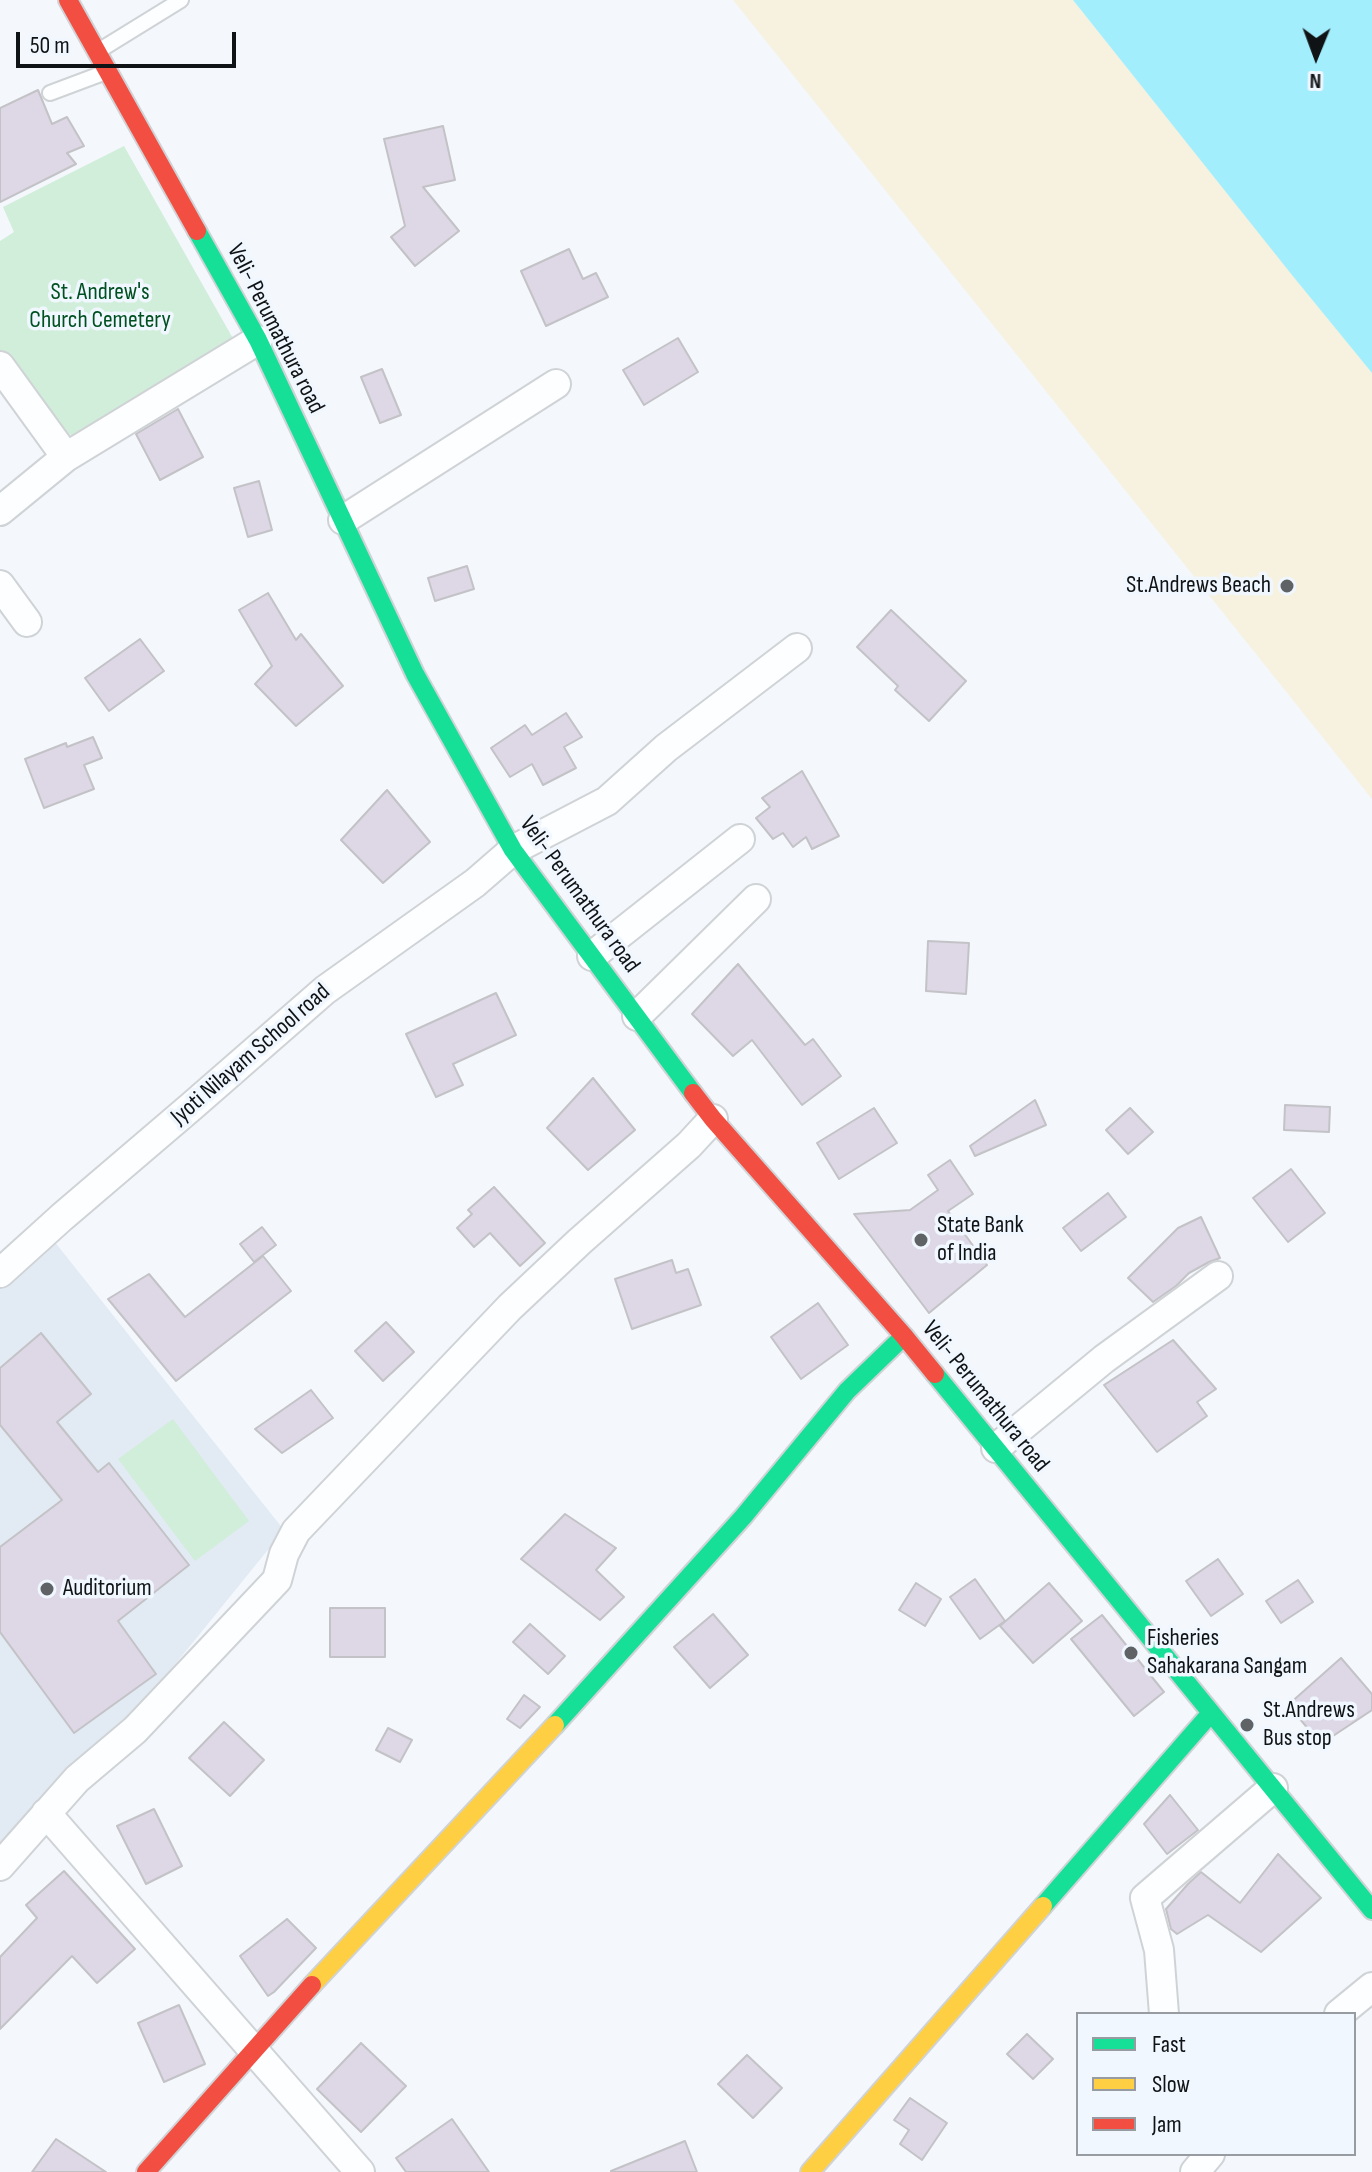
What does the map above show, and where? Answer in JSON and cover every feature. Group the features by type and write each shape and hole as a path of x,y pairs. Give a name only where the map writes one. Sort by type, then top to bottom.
{"main road":[{"name":"Veli- Perumathura road","path":"68,0 258,340 415,674 513,850 713,1119 904,1336 1372,1910"},
{"path":"146,2172 253,2050 619,1656 743,1517 847,1391 904,1336"},
{"path":"810,2172 1211,1713"}],"street":[{"path":"0,511 66,457 258,340"},
{"path":"0,366 66,457"},
{"path":"343,520 556,384"},
{"path":"0,585 27,622"},
{"name":"Jyoti Nilayam School road","path":"0,1273 325,990 475,883 513,850 607,801 666,748 797,648"},
{"path":"592,956 740,839"},
{"path":"637,1016 756,899"},
{"path":"0,1866 77,1779 135,1730 277,1580 284,1554 296,1531 510,1307 689,1145 713,1119"},
{"path":"996,1448 1104,1359 1218,1276"},
{"path":"1164,2012 1159,1950 1145,1898 1273,1788"},
{"path":"46,1813 360,2172"},
{"path":"1341,2012 1372,1987"},
{"path":"1195,2172 1208,2156"}],"lane":[{"path":"97,52 181,0"},
{"path":"50,93 108,72"}],"shaded area":[{"path":"54,1241 284,1530 173,1667 0,1850 0,1287"}],"green space":[{"name":"St. Andrew's Church Cemetery","path":"124,146 235,342 75,437 51,425 0,353 0,241 14,232 3,207"},
{"path":"173,1419 249,1521 195,1561 118,1459"}],"sand":[{"name":"St.Andrews Beach","path":"733,0 1073,0 1372,373 1372,799"}],"water":[{"path":"1073,0 1372,0 1372,373 1292,275"}],"building":[{"path":"38,90 52,124 67,117 84,146 67,153 76,164 0,202 0,108"},
{"path":"443,126 455,180 423,187 459,231 415,266 391,237 405,226 384,139"},
{"path":"569,249 583,279 596,273 608,297 546,326 521,271"},
{"path":"678,338 698,372 644,405 623,370"},
{"path":"382,369 401,415 380,423 361,377"},
{"path":"178,409 203,457 160,480 136,434"},
{"path":"259,481 272,530 248,537 234,488"},
{"path":"467,566 474,589 435,601 428,578"},
{"path":"268,593 296,640 301,634 343,686 296,726 255,684 272,666 239,610"},
{"path":"891,610 966,681 929,721 895,690 898,686 857,647"},
{"path":"140,639 164,671 109,711 85,678"},
{"path":"566,713 582,737 564,747 576,768 543,785 532,764 510,777 491,748 525,725 532,735"},
{"path":"93,737 102,758 84,765 94,789 44,808 25,759 66,743 67,747"},
{"path":"802,771 839,836 812,849 806,837 793,847 783,833 773,839 756,818 770,807 762,798"},
{"path":"387,790 430,842 383,883 341,840"},
{"path":"928,941 969,943 966,994 926,991"},
{"path":"738,964 805,1045 813,1039 841,1076 802,1105 752,1040 733,1056 692,1014"},
{"path":"496,993 516,1035 453,1064 463,1085 436,1097 406,1034"},
{"path":"593,1078 635,1130 588,1170 547,1128"},
{"path":"1035,1100 1046,1125 975,1156 970,1146"},
{"path":"1285,1105 1330,1107 1329,1132 1284,1130"},
{"path":"874,1108 897,1143 839,1179 817,1143"},
{"path":"1130,1108 1153,1132 1128,1154 1106,1130"},
{"name":"State Bank of India","path":"950,1160 973,1194 948,1211 987,1265 929,1313 854,1214 910,1210 938,1190 928,1175"},
{"path":"1291,1169 1325,1213 1288,1242 1253,1198"},
{"path":"494,1187 545,1243 520,1266 490,1233 474,1247 457,1228 472,1214 468,1210"},
{"path":"1108,1193 1126,1217 1081,1251 1063,1228"},
{"path":"1201,1217 1220,1258 1189,1273 1153,1302 1128,1278 1178,1228"},
{"path":"262,1227 276,1245 254,1262 240,1244"},
{"path":"263,1256 291,1291 176,1381 108,1299 149,1274 185,1317"},
{"path":"672,1260 676,1273 688,1269 701,1305 632,1329 615,1279"},
{"path":"818,1303 848,1345 801,1379 771,1337"},
{"path":"386,1322 414,1352 383,1381 355,1351"},
{"path":"41,1333 91,1394 57,1422 98,1472 109,1463 189,1565 118,1621 156,1674 74,1733 0,1632 0,1547 62,1500 0,1425 0,1368"},
{"path":"1173,1340 1216,1389 1197,1402 1207,1416 1157,1452 1104,1385"},
{"path":"311,1390 333,1418 282,1453 255,1429"},
{"path":"565,1514 616,1548 596,1570 624,1597 600,1620 521,1559"},
{"path":"1218,1559 1243,1594 1211,1616 1186,1581"},
{"path":"975,1579 1005,1621 980,1639 950,1597"},
{"path":"1298,1580 1313,1602 1281,1623 1266,1601"},
{"path":"916,1583 941,1599 925,1626 899,1610"},
{"path":"1049,1583 1082,1621 1033,1663 1000,1626"},
{"path":"330,1608 385,1608 385,1657 330,1657"},
{"path":"713,1614 748,1655 710,1688 674,1647"},
{"path":"1102,1615 1164,1692 1134,1716 1071,1639"},
{"path":"530,1624 565,1656 548,1674 513,1642"},
{"path":"1341,1658 1372,1694 1372,1710 1321,1744 1288,1705"},
{"path":"524,1695 540,1707 520,1728 507,1719"},
{"path":"224,1722 264,1760 230,1796 189,1758"},
{"path":"388,1728 412,1740 400,1762 376,1750"},
{"path":"1170,1795 1198,1830 1167,1854 1144,1824"},
{"path":"154,1809 182,1866 146,1884 117,1826"},
{"path":"1278,1854 1321,1898 1261,1952 1208,1915 1177,1934 1171,1929 1166,1909 1201,1872 1240,1903"},
{"path":"64,1871 135,1949 97,1983 72,1956 0,2029 0,1957 37,1918 26,1905"},
{"path":"287,1919 316,1948 268,1996 240,1956"},
{"path":"179,2005 205,2064 164,2082 138,2023"},
{"path":"1027,2034 1053,2059 1033,2079 1007,2054"},
{"path":"361,2043 406,2086 361,2132 317,2089"},
{"path":"747,2055 782,2088 753,2118 718,2084"},
{"path":"910,2098 947,2123 922,2160 900,2144 909,2130 894,2120"},
{"path":"452,2119 489,2172 406,2172 396,2158"},
{"path":"56,2139 106,2172 32,2172"},
{"path":"685,2141 697,2172 611,2172 611,2171"}],"traffic: fast":[{"path":"197,231 258,340 415,674 513,850 693,1093"},
{"path":"555,1725 743,1517 847,1391 904,1336"},
{"path":"935,1374 1372,1910"},
{"path":"1043,1906 1211,1713"}],"traffic: slow":[{"path":"312,1985 555,1725"},
{"path":"810,2172 1043,1906"}],"traffic: jam":[{"path":"68,0 197,231"},
{"path":"693,1093 935,1374"},
{"path":"146,2172 312,1985"}],"place":[{"name":"St.Andrews Beach","path":"1287,586"},
{"name":"State Bank of India","path":"921,1240"},
{"name":"Auditorium","path":"47,1589"},
{"name":"Fisheries Sahakarana Sangam","path":"1131,1653"},
{"name":"St.Andrews Bus stop","path":"1247,1725"}]}
